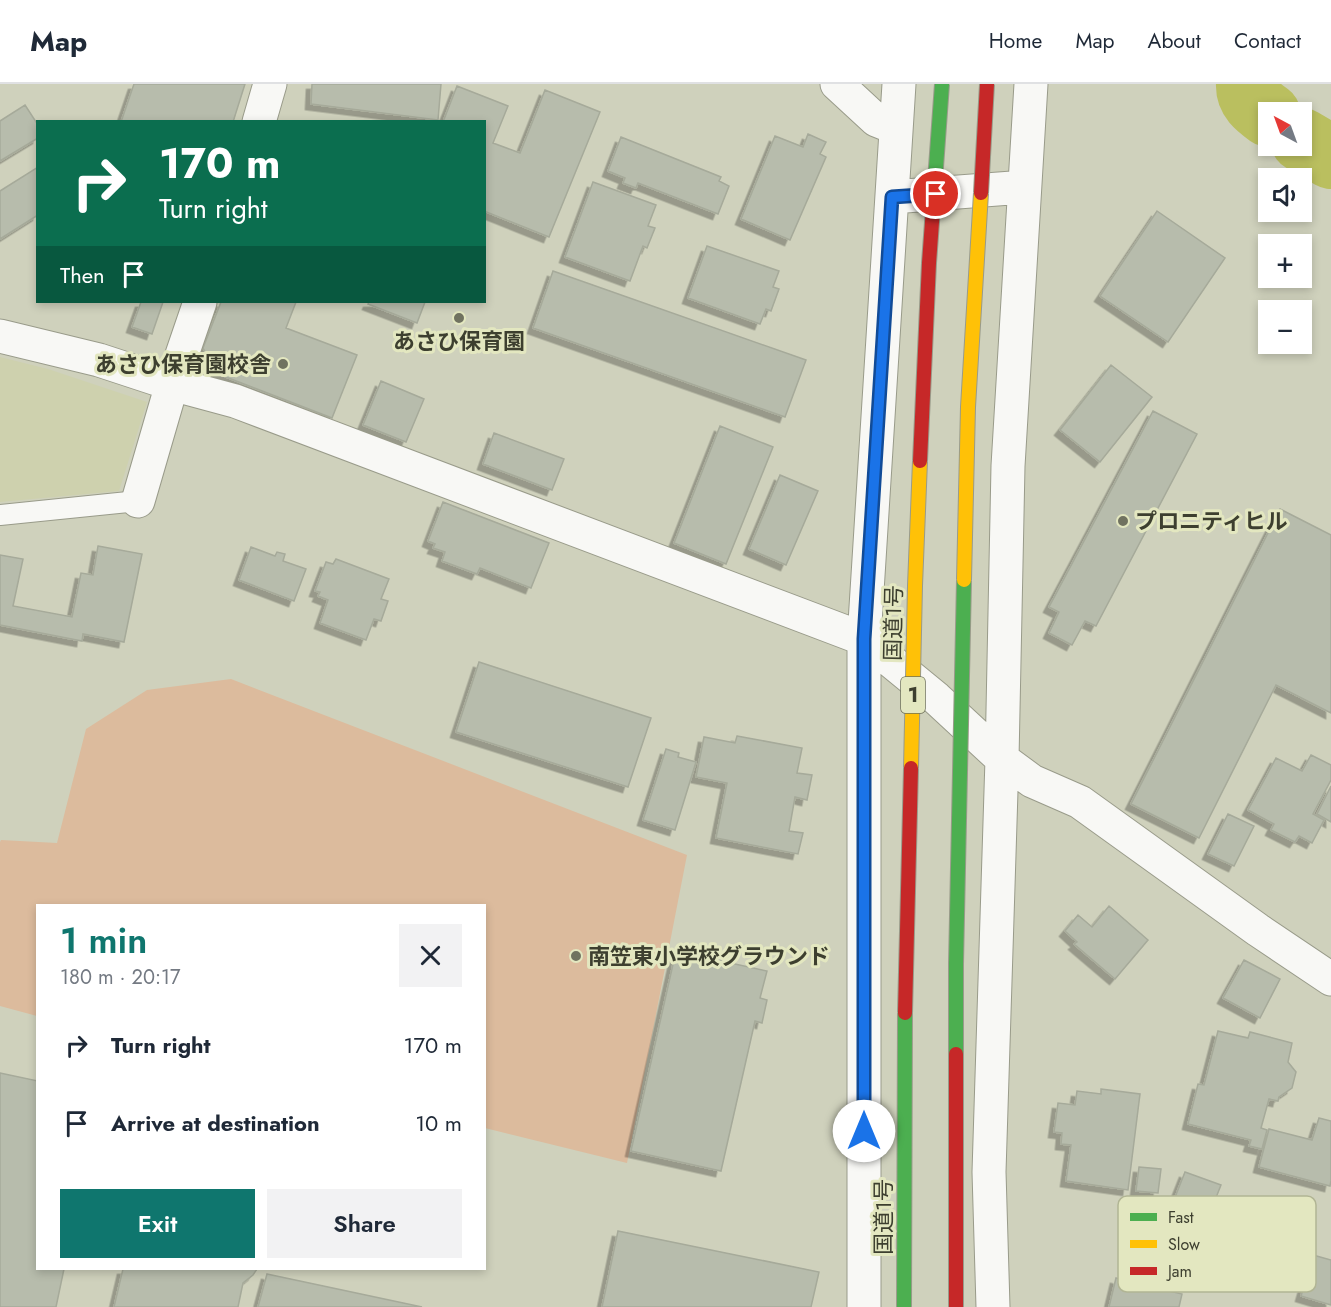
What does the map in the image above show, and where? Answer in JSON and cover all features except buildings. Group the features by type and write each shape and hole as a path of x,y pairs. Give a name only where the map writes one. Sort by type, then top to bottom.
{"highway":[{"name":"国道1号","path":"904,1307 904,1068 915,586 929,263 942,84"},
{"path":"956,1307 956,964 968,407 987,84"}],"street":[{"path":"260,120 270,84"},
{"path":"837,84 876,120 896,128"},
{"path":"864,1307 864,639 899,84"},
{"path":"993,1307 989,1172 1002,759 1008,466 1031,84"},
{"path":"892,197 1024,187"},
{"path":"138,501 172,384 200,303"},
{"path":"0,336 99,360 172,384 235,401 864,639 936,698 1002,759 1032,781 1080,802 1258,930 1331,979"}],"lane":[{"path":"0,515 138,501"}],"shaded area":[{"path":"0,357 48,369 147,402 119,491 0,502"},
{"name":"南笠東小学校グラウンド","path":"231,679 687,855 627,1163 486,1128 486,904 36,904 36,1016 0,1006 0,842 1,840 57,843 86,729 147,690"}],"waterway":[{"path":"1248,84 1249,94 1258,107"},
{"path":"1312,146 1331,157"}],"traffic: fast":[{"path":"935,181 942,84"},
{"path":"956,1054 964,580"},
{"path":"904,1307 905,1013"}],"traffic: slow":[{"path":"964,580 968,407 981,193"},
{"path":"911,768 920,461"}],"traffic: jam":[{"path":"981,193 987,84"},
{"path":"920,461 935,181"},
{"path":"905,1013 911,768"},
{"path":"956,1054 956,1307"}],"place":[{"name":"あさひ保育園","path":"459,318"},
{"name":"あさひ保育園校舎","path":"283,364"},
{"name":"プロニティヒル","path":"1123,521"},
{"name":"南笠東小学校グラウンド","path":"576,956"}],"route":[{"path":"864,1131 864,639 892,197 936,194"}]}
